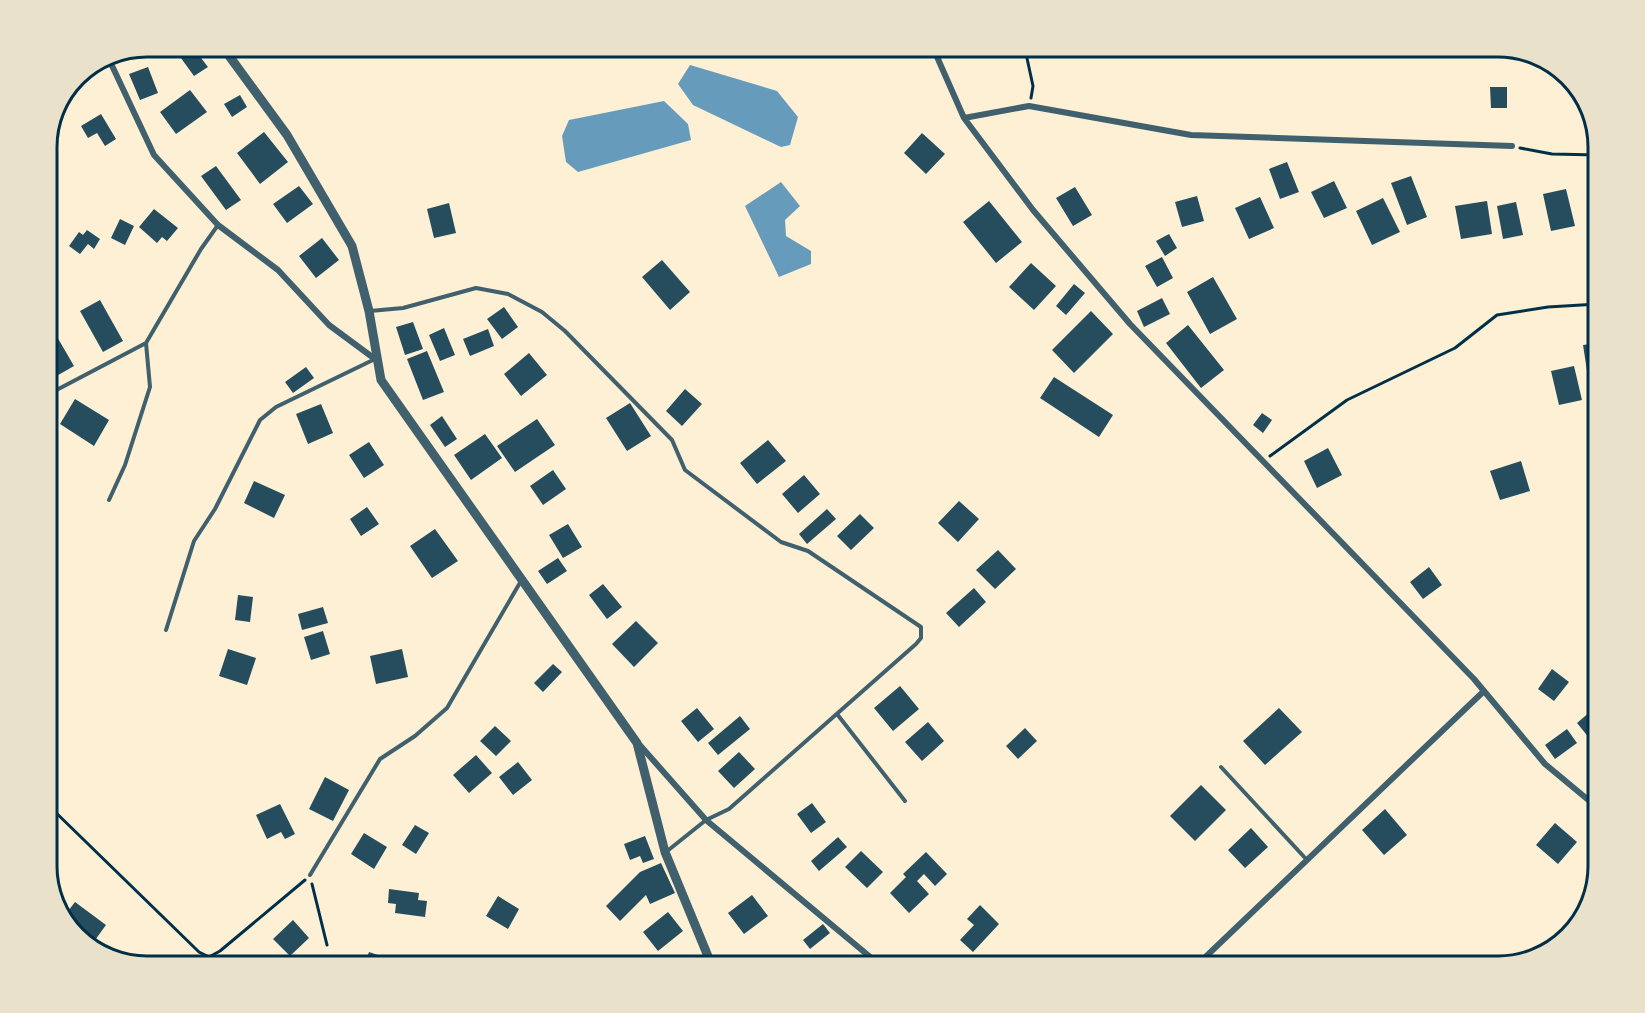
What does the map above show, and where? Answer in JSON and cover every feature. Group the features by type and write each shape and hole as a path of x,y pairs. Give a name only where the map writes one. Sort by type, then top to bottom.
{"street":[{"path":"230,57 287,135 352,246 369,311 375,359 381,380 637,742 706,820 869,956"},
{"path":"937,57 964,118 1033,210 1130,324 1484,691 1545,764 1588,799"},
{"path":"111,65 154,155 218,225 278,270 329,325 375,359"},
{"path":"964,118 1029,106 1191,135 1512,147"},
{"path":"1206,956 1484,691"},
{"path":"637,742 665,852 708,956"}],"lane":[{"path":"57,390 146,343 201,249 218,225"},
{"path":"369,311 403,308 476,288 508,294 542,312 565,331 672,440 686,470 781,542 808,551 921,627 921,638 916,644 729,809 706,820 665,852"},
{"path":"109,500 125,465 150,387 146,343"},
{"path":"166,630 194,541 215,509 260,420 276,407 375,359"},
{"path":"310,875 380,759 447,708 523,578"},
{"path":"837,714 905,801"},
{"path":"1221,767 1307,860"}],"path":[{"path":"1027,57 1033,86 1029,106"},
{"path":"1512,147 1552,154 1588,155"},
{"path":"1263,460 1347,400 1455,348 1497,315 1548,307 1588,305"},
{"path":"57,814 199,952 207,956"},
{"path":"211,956 220,951 310,875 327,945"}],"water":[{"path":"690,65 777,91 798,117 790,145 781,147 693,105 678,84"},
{"path":"664,101 688,124 691,140 578,172 566,162 562,136 569,120"},
{"path":"781,182 800,206 785,220 786,236 811,251 811,264 779,277 745,206"}],"building":[{"path":"180,57 200,57 208,67 194,76"},
{"path":"148,67 158,93 140,100 129,74"},
{"path":"1490,87 1507,87 1507,108 1491,108"},
{"path":"190,90 207,112 176,134 160,112"},
{"path":"240,95 247,107 232,117 224,104"},
{"path":"101,114 116,139 105,146 97,133 88,138 81,126"},
{"path":"264,132 288,162 260,184 237,153"},
{"path":"922,133 945,154 926,174 904,153"},
{"path":"1287,162 1299,192 1280,199 1269,169"},
{"path":"216,166 241,200 226,210 201,176"},
{"path":"1411,176 1427,217 1407,225 1391,183"},
{"path":"1334,181 1347,208 1324,218 1311,192"},
{"path":"299,186 313,204 287,223 273,204"},
{"path":"1075,187 1092,215 1073,226 1056,198"},
{"path":"1566,189 1575,226 1551,231 1543,194"},
{"path":"1197,196 1204,221 1182,227 1175,202"},
{"path":"1260,197 1274,228 1249,239 1235,208"},
{"path":"1383,198 1400,232 1372,245 1356,211"},
{"path":"989,201 1022,242 996,263 963,222"},
{"path":"1487,201 1492,234 1461,239 1455,206"},
{"path":"1516,202 1523,235 1503,239 1497,206"},
{"path":"449,203 456,233 434,238 427,209"},
{"path":"154,209 178,228 167,241 162,237 157,243 139,227"},
{"path":"120,219 134,226 125,245 111,238"},
{"path":"87,230 100,239 94,249 88,244 80,254 69,246 79,232 83,235"},
{"path":"1169,234 1177,248 1165,256 1156,241"},
{"path":"322,238 339,260 316,278 299,256"},
{"path":"1162,257 1173,278 1157,287 1145,266"},
{"path":"662,260 690,292 670,310 642,277"},
{"path":"1031,263 1056,286 1034,310 1009,287"},
{"path":"1213,277 1237,319 1210,334 1187,292"},
{"path":"1074,284 1085,293 1066,315 1056,306"},
{"path":"1162,298 1170,314 1144,327 1137,311"},
{"path":"100,300 123,341 103,352 80,311"},
{"path":"504,307 518,327 502,339 487,319"},
{"path":"1091,311 1113,334 1074,373 1052,350"},
{"path":"413,322 423,349 405,355 396,327"},
{"path":"1188,325 1224,370 1201,388 1166,343"},
{"path":"444,328 455,355 440,361 429,335"},
{"path":"488,329 494,346 470,356 463,339"},
{"path":"57,337 74,366 57,376"},
{"path":"1588,344 1587,371 1583,345"},
{"path":"427,351 444,392 423,400 407,359"},
{"path":"529,353 547,375 521,396 504,374"},
{"path":"1574,366 1582,400 1559,405 1551,371"},
{"path":"306,367 314,378 293,393 285,382"},
{"path":"1054,377 1113,415 1099,437 1040,398"},
{"path":"685,389 702,404 682,426 666,411"},
{"path":"75,399 109,420 94,446 60,424"},
{"path":"630,403 651,436 627,451 606,418"},
{"path":"321,404 333,433 308,444 296,414"},
{"path":"1262,413 1272,420 1263,433 1253,425"},
{"path":"442,416 457,439 445,447 430,425"},
{"path":"537,419 555,445 515,472 497,446"},
{"path":"485,434 502,458 471,480 454,455"},
{"path":"768,440 786,461 757,484 740,463"},
{"path":"369,442 384,465 364,478 349,455"},
{"path":"1328,448 1342,475 1317,488 1304,461"},
{"path":"1521,461 1530,491 1500,500 1490,471"},
{"path":"553,470 566,489 543,505 530,486"},
{"path":"804,475 820,494 798,513 782,494"},
{"path":"254,481 285,495 274,518 244,503"},
{"path":"959,501 979,519 958,542 938,523"},
{"path":"367,507 379,524 361,536 350,519"},
{"path":"827,509 836,519 807,544 799,534"},
{"path":"860,514 874,528 851,550 837,536"},
{"path":"568,524 582,547 563,558 549,535"},
{"path":"435,529 458,561 432,578 410,546"},
{"path":"998,550 1016,569 995,589 976,570"},
{"path":"558,558 567,571 547,584 538,571"},
{"path":"1429,567 1442,585 1423,599 1410,582"},
{"path":"603,584 622,607 607,619 589,595"},
{"path":"974,588 986,602 959,627 946,613"},
{"path":"238,595 253,597 250,622 235,620"},
{"path":"323,607 328,623 302,630 298,614"},
{"path":"636,621 658,643 634,667 612,644"},
{"path":"323,631 330,654 311,660 304,637"},
{"path":"228,649 256,658 247,685 219,676"},
{"path":"402,649 408,677 376,684 370,656"},
{"path":"553,664 562,672 543,692 534,683"},
{"path":"1552,669 1569,682 1554,701 1538,689"},
{"path":"900,686 919,709 893,731 874,708"},
{"path":"697,708 714,729 698,742 681,721"},
{"path":"1279,708 1302,732 1265,765 1243,741"},
{"path":"1588,714 1588,737 1577,723"},
{"path":"740,716 750,729 718,755 708,743"},
{"path":"928,722 944,741 922,761 905,742"},
{"path":"495,726 511,741 496,756 480,741"},
{"path":"1025,728 1037,741 1018,759 1006,746"},
{"path":"1567,729 1577,743 1555,759 1545,745"},
{"path":"739,752 755,769 734,788 718,771"},
{"path":"476,755 492,773 469,793 453,775"},
{"path":"518,762 532,780 513,795 499,777"},
{"path":"325,777 349,790 333,821 309,809"},
{"path":"1201,785 1226,810 1195,841 1170,816"},
{"path":"812,803 826,822 811,833 797,814"},
{"path":"280,804 295,834 285,839 281,832 267,839 256,815"},
{"path":"1385,809 1407,835 1384,855 1362,830"},
{"path":"1555,823 1577,842 1558,864 1536,845"},
{"path":"415,825 429,833 416,854 402,845"},
{"path":"1251,828 1268,847 1245,868 1228,850"},
{"path":"364,833 387,847 374,869 351,854"},
{"path":"645,836 654,859 643,863 640,856 630,860 624,844"},
{"path":"838,837 847,847 819,871 811,861"},
{"path":"861,851 883,872 867,888 845,867"},
{"path":"926,852 947,874 935,886 924,874 917,881 929,894 909,913 890,893 906,877 903,874"},
{"path":"661,863 675,893 650,904 646,895 620,921 606,906 640,872"},
{"path":"389,889 419,893 418,900 427,901 425,917 395,913 396,904 388,903"},
{"path":"752,895 768,916 744,934 728,913"},
{"path":"498,896 519,909 508,929 486,916"},
{"path":"75,902 106,925 95,939 83,930 69,910"},
{"path":"980,905 999,924 973,952 960,940 974,925 967,919"},
{"path":"668,912 683,931 658,951 643,932"},
{"path":"293,920 309,938 290,956 273,939"},
{"path":"823,924 830,933 810,949 803,940"},
{"path":"369,952 381,956 368,956"}]}
